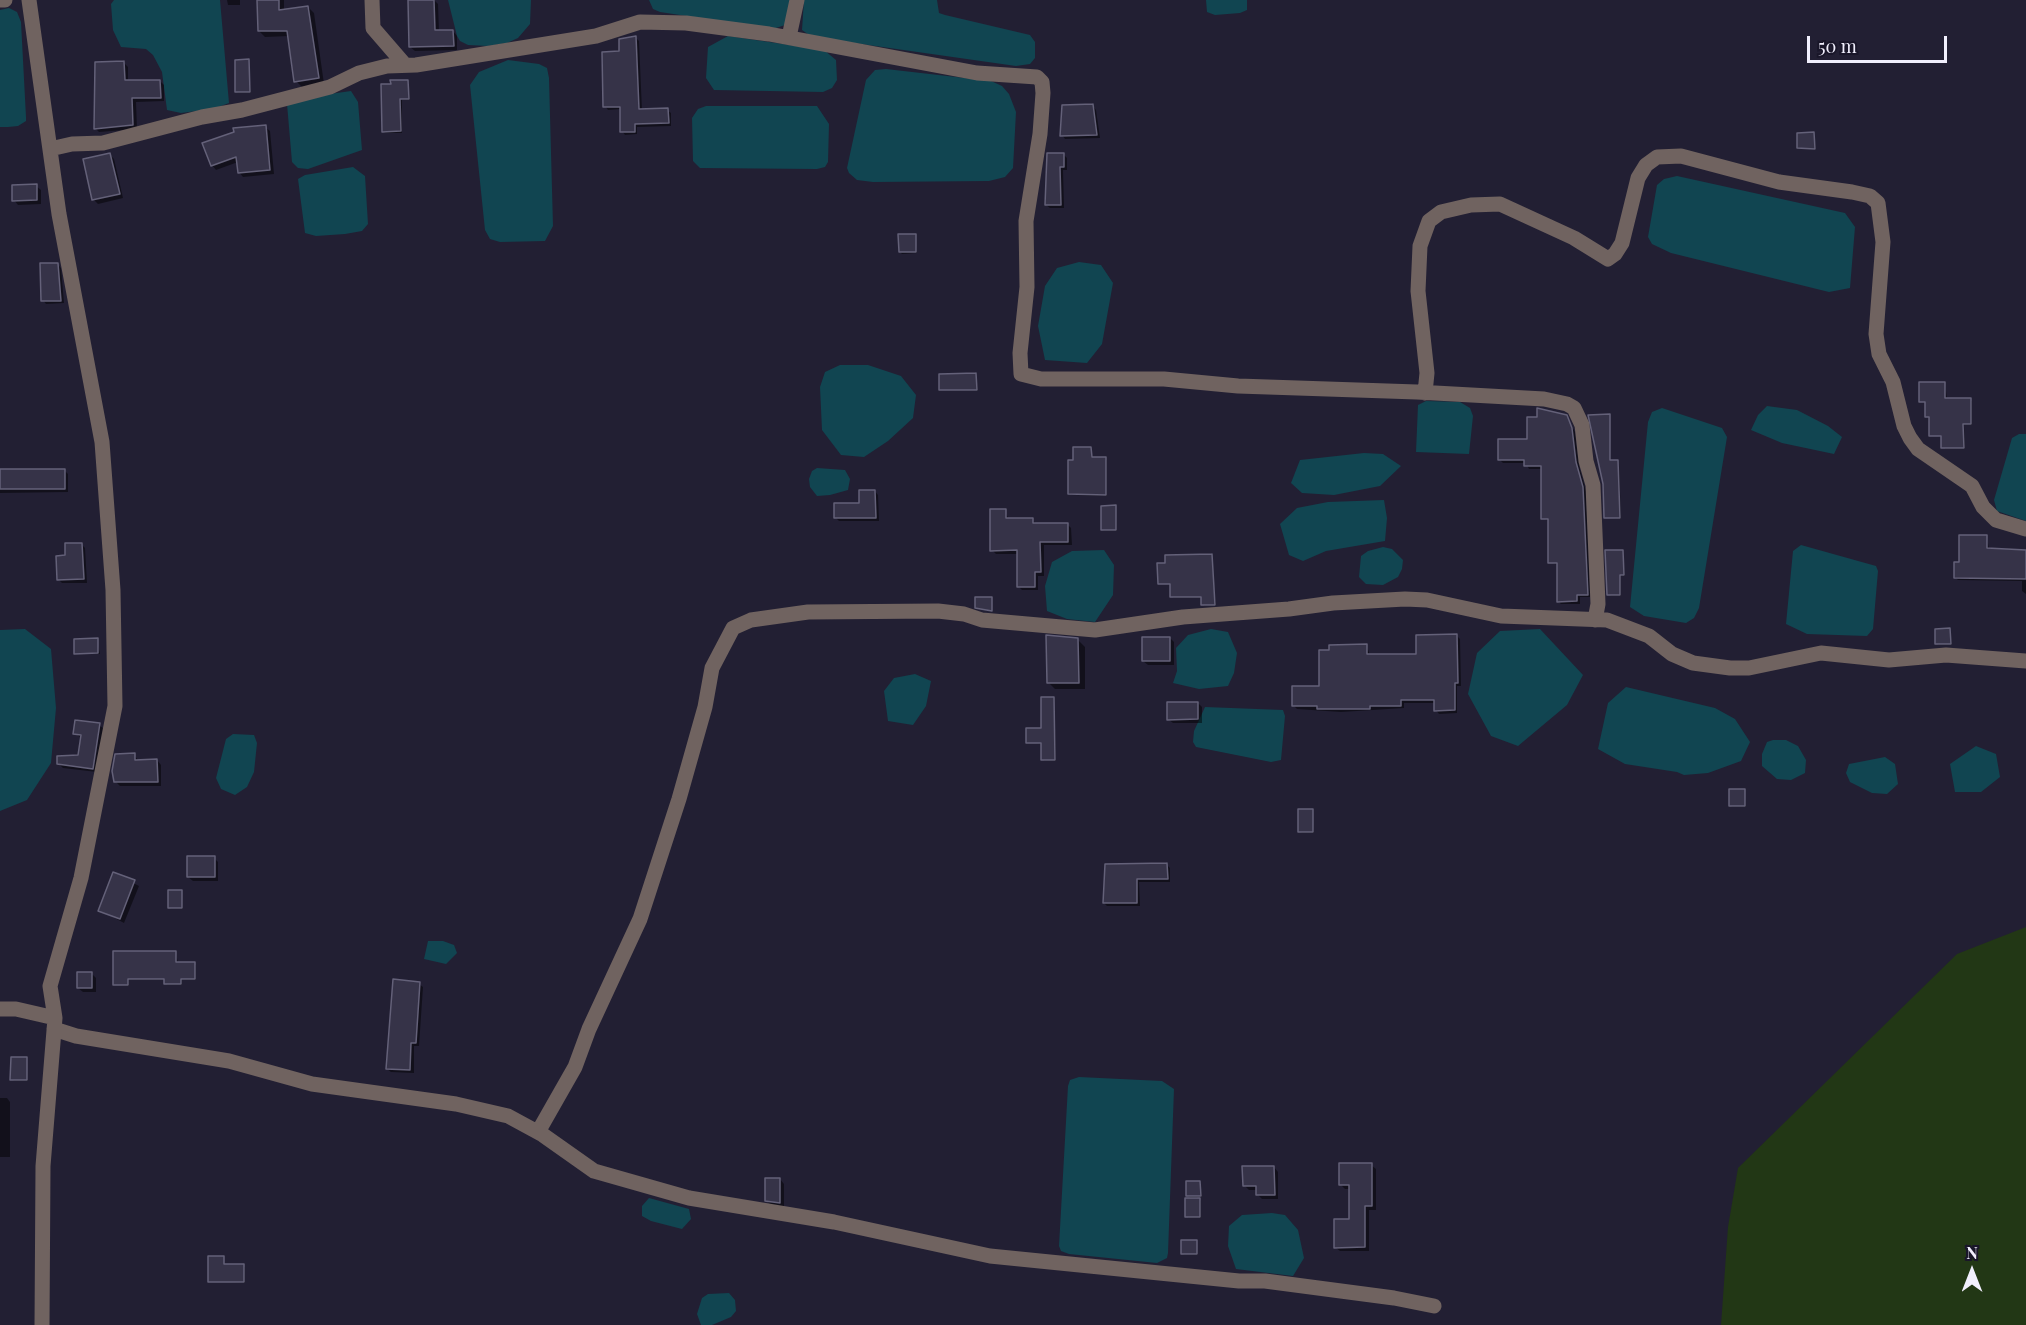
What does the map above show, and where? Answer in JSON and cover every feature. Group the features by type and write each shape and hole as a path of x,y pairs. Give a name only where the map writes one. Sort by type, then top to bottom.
{"street":[{"path":"0,0 5,0"},
{"path":"29,0 59,214 102,442 113,590 115,706 81,878 50,986 54,1024 43,1166 42,1325"},
{"path":"372,0 373,28 405,65"},
{"path":"789,37 797,0"},
{"path":"50,149 72,144 103,143 330,87 359,74 387,66 596,36 640,22 686,23 789,37 977,73 1037,77 1042,82 1040,134 1026,221 1027,287 1020,353 1021,374 1041,379 1164,379 1238,386 1551,400 1567,404 1574,408 1582,425 1586,464 1593,485 1598,604 1595,620"},
{"path":"1425,393 1427,374 1418,291 1420,246 1429,221 1441,212 1471,205 1500,204 1574,238 1608,259 1622,243 1638,177 1646,165 1657,157 1681,156 1761,178 1870,196 1878,203 1883,242 1879,354 1893,382 1904,426 1918,449 1972,486 1983,507 1996,520 2026,529"},
{"path":"538,1132 575,1067 589,1029 640,919 686,777 705,707 712,668 733,628 751,620 808,612 938,611 964,614 982,620 1095,630 1183,617 1289,609 1333,603 1405,599 1427,600 1501,616 1607,620 1636,629 1672,654 1693,663 1730,668 1749,669 1821,653 1889,660 1946,655 2026,661"},
{"path":"0,1009 110,1042 222,1059 312,1084 456,1104 508,1116 538,1132 594,1171 689,1198 834,1222 990,1256 1239,1281 1265,1281 1394,1298 1434,1306"}],"shaded area":[{"path":"114,0 220,0 229,103 213,109 181,113 167,110 162,72 153,55 146,49 121,47 113,30 111,4"},
{"path":"448,0 531,0 530,24 518,38 507,43 488,46 468,45 460,41 457,36"},
{"path":"649,0 791,0 785,25 773,29 660,12 653,9"},
{"path":"804,0 937,0 939,13 1030,35 1035,42 1035,58 1030,64 1016,66 812,37 802,30"},
{"path":"1206,0 1247,0 1247,10 1240,13 1215,15 1207,12"},
{"path":"9,8 17,12 21,22 26,121 18,126 0,127 0,10"},
{"path":"728,36 824,50 836,60 837,80 832,88 823,92 714,90 706,78 708,47"},
{"path":"508,60 539,64 547,68 553,226 545,241 500,242 490,239 485,230 470,85 479,72"},
{"path":"886,69 991,81 1002,86 1009,94 1016,112 1013,168 1005,177 989,181 873,182 857,180 847,168 866,80 875,70"},
{"path":"351,91 358,102 362,150 308,169 298,168 292,162 287,104 294,99"},
{"path":"706,106 817,106 829,124 828,162 825,167 817,169 700,168 693,161 692,118 698,109"},
{"path":"353,167 365,176 368,224 362,231 345,234 316,236 305,233 298,179 305,175"},
{"path":"1677,176 1845,213 1855,227 1850,288 1829,292 1671,253 1652,244 1648,237 1657,185 1664,179"},
{"path":"1079,262 1101,265 1113,283 1102,344 1087,363 1045,360 1038,326 1045,286 1057,268"},
{"path":"840,365 868,365 901,376 916,395 913,418 888,441 864,457 841,455 822,430 820,387 825,372"},
{"path":"1426,401 1460,402 1470,408 1473,416 1469,454 1416,452 1418,405"},
{"path":"1767,406 1797,410 1828,426 1842,437 1834,454 1782,443 1751,430 1758,415"},
{"path":"1662,408 1722,428 1727,437 1699,608 1694,618 1686,623 1644,616 1630,607 1648,422 1652,412"},
{"path":"2019,434 2026,434 2026,521 1997,511 1994,500 2012,438"},
{"path":"1364,453 1383,454 1401,466 1380,486 1334,495 1302,493 1291,483 1300,460"},
{"path":"817,468 845,470 850,479 848,490 817,496 810,487 809,479 812,471"},
{"path":"1384,500 1387,518 1385,541 1326,551 1303,561 1289,555 1280,524 1297,508 1328,502"},
{"path":"1801,545 1876,566 1878,571 1873,629 1867,636 1807,634 1786,624 1793,551"},
{"path":"1383,547 1392,549 1403,560 1402,569 1398,577 1383,585 1366,584 1359,577 1361,556 1368,551"},
{"path":"1104,550 1114,565 1113,595 1095,622 1067,619 1047,611 1045,586 1052,562 1072,551"},
{"path":"25,629 51,649 56,708 51,763 27,800 0,811 0,630"},
{"path":"1211,629 1228,632 1237,653 1234,673 1228,686 1199,689 1173,683 1177,671 1176,648 1188,635"},
{"path":"1540,629 1583,675 1567,705 1518,746 1491,736 1468,694 1477,653 1500,631"},
{"path":"915,674 931,681 926,706 913,725 888,721 884,691 894,678"},
{"path":"1626,687 1715,708 1735,719 1750,742 1741,761 1708,773 1684,775 1625,764 1598,749 1608,703"},
{"path":"1205,707 1283,710 1285,716 1281,760 1271,762 1196,747 1193,742 1194,731"},
{"path":"233,734 254,735 257,743 254,772 247,787 235,795 221,789 216,778 226,739"},
{"path":"1786,740 1798,746 1806,760 1805,773 1791,780 1777,779 1762,766 1762,754 1767,742"},
{"path":"1976,746 1996,754 2000,777 1981,792 1955,792 1950,764"},
{"path":"1885,757 1895,764 1898,784 1887,794 1872,793 1850,782 1846,773 1849,764"},
{"path":"2026,927 2026,1325 1721,1325 1728,1227 1738,1168 1957,954"},
{"path":"428,941 443,941 454,945 457,953 446,964 424,959"},
{"path":"1079,1077 1162,1081 1174,1089 1168,1253 1167,1258 1157,1263 1069,1254 1061,1251 1059,1246 1068,1086 1070,1080"},
{"path":"649,1198 689,1209 691,1219 682,1229 651,1221 642,1216 642,1206"},
{"path":"1272,1213 1285,1215 1298,1230 1304,1258 1293,1276 1236,1269 1228,1246 1229,1226 1242,1215"},
{"path":"729,1293 735,1300 736,1311 731,1317 712,1325 701,1325 697,1314 702,1298 708,1294"}],"building":[{"path":"257,0 279,0 279,10 308,6 319,78 294,82 287,31 258,31"},
{"path":"408,0 434,0 435,30 453,30 454,46 409,47"},
{"path":"636,36 639,109 668,108 669,123 635,124 635,132 620,132 620,107 603,107 602,52 619,51 619,39"},
{"path":"249,59 250,92 235,92 235,60"},
{"path":"124,61 125,80 160,80 161,98 132,98 133,125 94,129 95,62"},
{"path":"390,80 408,80 409,99 400,99 401,131 382,132 381,84 391,84"},
{"path":"1093,104 1097,135 1060,136 1062,105"},
{"path":"266,125 270,170 238,173 236,157 211,166 202,143 234,132 233,128"},
{"path":"1814,132 1815,149 1797,148 1797,133"},
{"path":"110,153 120,194 92,200 83,159"},
{"path":"1047,153 1064,153 1064,167 1060,167 1061,205 1045,205"},
{"path":"37,184 37,200 12,201 12,185"},
{"path":"898,234 916,234 916,252 899,252"},
{"path":"40,263 58,263 61,301 41,301"},
{"path":"976,373 977,390 939,390 939,374"},
{"path":"1919,382 1945,382 1945,398 1971,398 1971,424 1963,424 1964,448 1941,448 1941,436 1929,436 1929,417 1925,417 1925,402 1919,402"},
{"path":"1537,408 1567,415 1572,428 1576,462 1583,487 1588,595 1577,595 1577,601 1557,602 1557,563 1548,563 1548,519 1541,519 1541,466 1524,466 1524,460 1498,460 1498,439 1527,439 1527,417 1537,417"},
{"path":"1610,414 1610,460 1618,460 1620,518 1604,518 1603,484 1588,415"},
{"path":"1073,447 1091,447 1092,457 1106,457 1106,495 1068,494 1068,460 1073,460"},
{"path":"0,469 65,469 65,489 0,489"},
{"path":"859,490 875,490 876,518 834,518 834,503 859,503"},
{"path":"1116,505 1116,530 1101,530 1101,506"},
{"path":"990,509 1006,509 1006,518 1033,518 1033,523 1068,523 1068,542 1040,542 1041,572 1035,572 1035,587 1017,587 1017,550 990,551"},
{"path":"1959,535 1987,535 1987,548 2026,550 2026,579 1954,578 1954,562 1959,562"},
{"path":"65,543 82,543 84,579 57,580 56,556 65,555"},
{"path":"1605,550 1623,550 1624,575 1620,575 1620,595 1607,595"},
{"path":"1212,554 1215,605 1201,605 1201,597 1170,597 1170,584 1158,584 1157,563 1165,563 1165,555"},
{"path":"975,597 992,597 992,611 975,608"},
{"path":"1950,628 1951,644 1935,644 1935,629"},
{"path":"1457,634 1458,683 1455,683 1455,710 1434,711 1434,700 1401,700 1401,706 1370,706 1370,709 1317,709 1317,706 1292,706 1292,686 1319,686 1319,650 1329,650 1329,645 1367,644 1367,654 1416,654 1416,635"},
{"path":"1046,635 1078,638 1079,683 1047,683"},
{"path":"1142,637 1170,637 1170,661 1142,661"},
{"path":"98,638 98,653 74,654 74,639"},
{"path":"1041,697 1054,697 1055,760 1041,760 1041,743 1026,743 1026,728 1041,728"},
{"path":"1167,702 1198,702 1198,719 1167,720"},
{"path":"75,720 100,723 93,769 57,764 57,756 78,755 81,735 73,734"},
{"path":"135,753 135,760 157,759 158,782 114,782 112,771 115,754"},
{"path":"1729,789 1745,789 1745,806 1729,806"},
{"path":"1298,809 1313,809 1313,832 1298,832"},
{"path":"187,856 215,856 215,877 187,877"},
{"path":"1167,863 1168,879 1137,879 1137,903 1103,903 1105,864"},
{"path":"113,872 135,880 120,919 98,911"},
{"path":"168,890 182,890 182,908 168,908"},
{"path":"113,951 176,951 176,962 195,962 195,979 181,979 181,984 164,984 164,979 128,979 128,985 113,985"},
{"path":"77,972 92,972 92,988 77,988"},
{"path":"393,979 420,982 416,1043 411,1043 410,1070 386,1069"},
{"path":"11,1057 27,1057 27,1080 10,1080"},
{"path":"1339,1163 1372,1163 1372,1206 1365,1206 1365,1247 1334,1248 1334,1219 1349,1219 1349,1185 1339,1185"},
{"path":"1242,1166 1274,1166 1275,1195 1256,1195 1256,1186 1243,1186"},
{"path":"765,1178 780,1178 780,1203 765,1201"},
{"path":"1186,1181 1200,1181 1201,1196 1186,1196"},
{"path":"1185,1198 1200,1198 1200,1217 1185,1217"},
{"path":"1181,1240 1197,1240 1197,1254 1181,1254"},
{"path":"208,1256 224,1256 224,1264 244,1264 244,1282 208,1282"}]}
